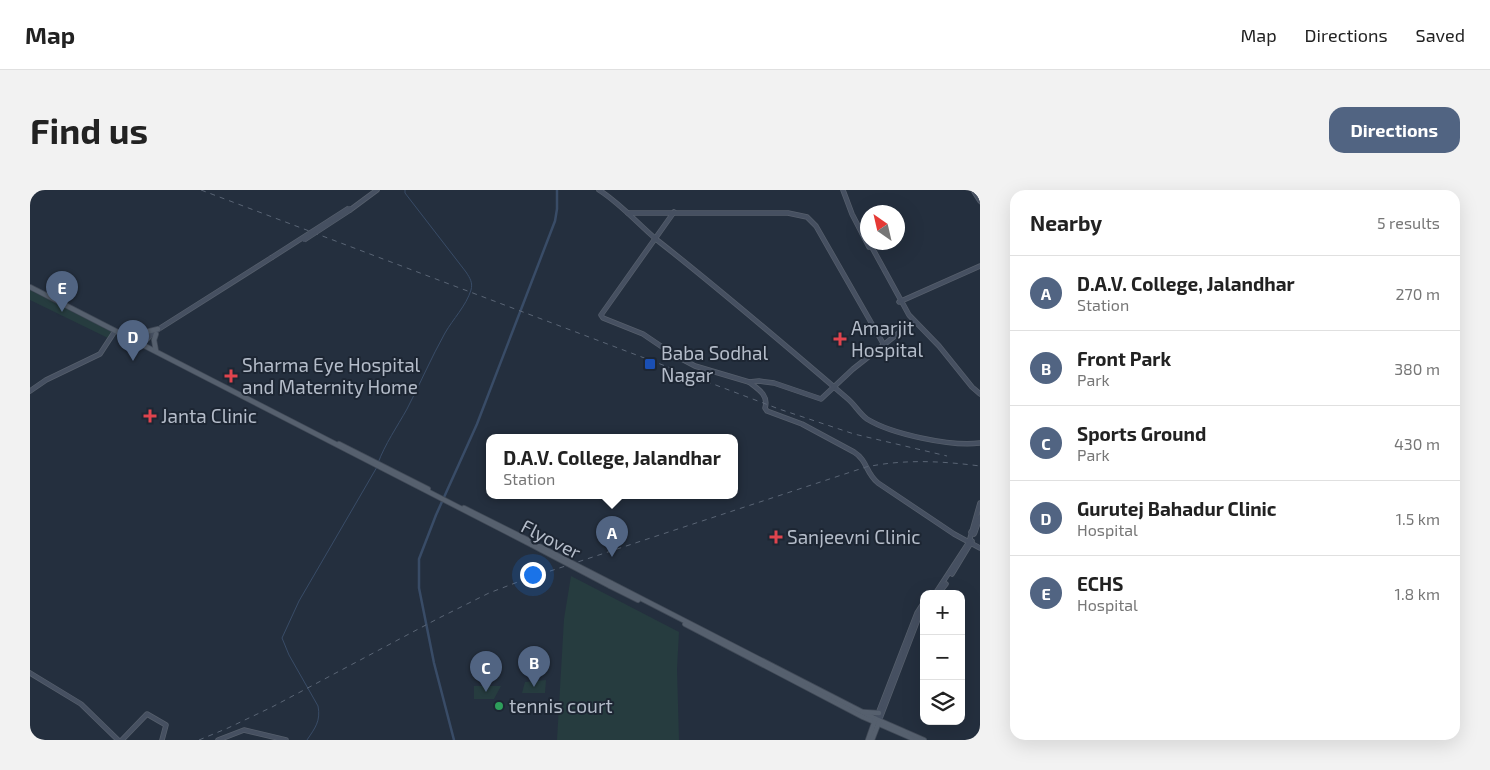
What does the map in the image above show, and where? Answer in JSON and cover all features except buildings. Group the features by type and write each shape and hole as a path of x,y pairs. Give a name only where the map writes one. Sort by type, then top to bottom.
{"main road":[{"path":"30,287 378,464"},
{"path":"118,332 142,333 160,330"},
{"path":"156,350 154,340 160,330"},
{"path":"143,345 378,464"},
{"name":"Flyover","path":"378,464 862,714 878,719 887,726"},
{"path":"862,714 872,728 871,737"},
{"path":"871,737 878,719"},
{"path":"871,737 887,726 924,740"},
{"path":"887,726 916,740"}],"street":[{"path":"599,190 615,201 637,223 834,387 865,417 877,424 900,432 939,442 980,443"},
{"path":"843,190 857,225 901,303 914,321 939,346 980,394"},
{"path":"973,190 980,201"},
{"path":"143,345 160,330 350,209 375,191"},
{"path":"852,211 860,226"},
{"path":"628,212 788,213 807,217 816,226 884,345"},
{"path":"674,212 601,316 649,337 684,360 749,382 774,382 820,400 853,368 914,321"},
{"path":"873,250 901,303"},
{"path":"901,303 980,267"},
{"path":"30,391 46,380 100,354 118,332"},
{"path":"749,382 766,397 765,408 767,411 802,424 862,457 869,474 874,480 944,528 980,548"},
{"path":"973,534 971,528 980,496"},
{"path":"973,534 980,503"},
{"path":"940,590 970,543 980,510"},
{"path":"973,534 980,517"},
{"path":"878,719 920,608"},
{"path":"878,719 920,614"},
{"path":"30,673 81,704 118,740"},
{"path":"122,740 147,714 166,725 162,740"},
{"path":"218,740 244,730 286,740"}],"green space":[{"path":"30,290 112,332 108,338 30,300"},
{"path":"571,576 679,632 677,669 679,740 557,740 564,619"},
{"path":"546,680 545,693 522,693 525,682"},
{"path":"474,686 501,686 494,699 474,699"}],"waterway":[{"path":"378,463 440,342 466,302 472,287 466,272 405,193 405,190"},
{"path":"454,740 434,663 419,588 419,559 436,515 477,424 555,221 557,190"},
{"path":"307,740 318,720 318,706 289,655 282,638 299,601 377,467"}],"railway":[{"path":"201,190 779,409 854,434 947,456"},
{"path":"199,740 272,707 489,593 523,580 866,467 880,464 923,462 980,466"}],"place":[{"name":"ECHS","path":"62,312"},
{"name":"Amarjit Hospital","path":"840,339"},
{"name":"Gurutej Bahadur Clinic","path":"133,361"},
{"name":"Baba Sodhal Nagar","path":"650,364"},
{"name":"Sharma Eye Hospital and Maternity Home","path":"231,376"},
{"name":"Janta Clinic","path":"150,416"},
{"name":"Sanjeevni Clinic","path":"776,537"},
{"name":"D.A.V. College, Jalandhar","path":"612,557"},
{"name":"Front Park","path":"534,687"},
{"name":"Sports Ground","path":"486,692"},
{"name":"tennis court","path":"499,706"}]}
